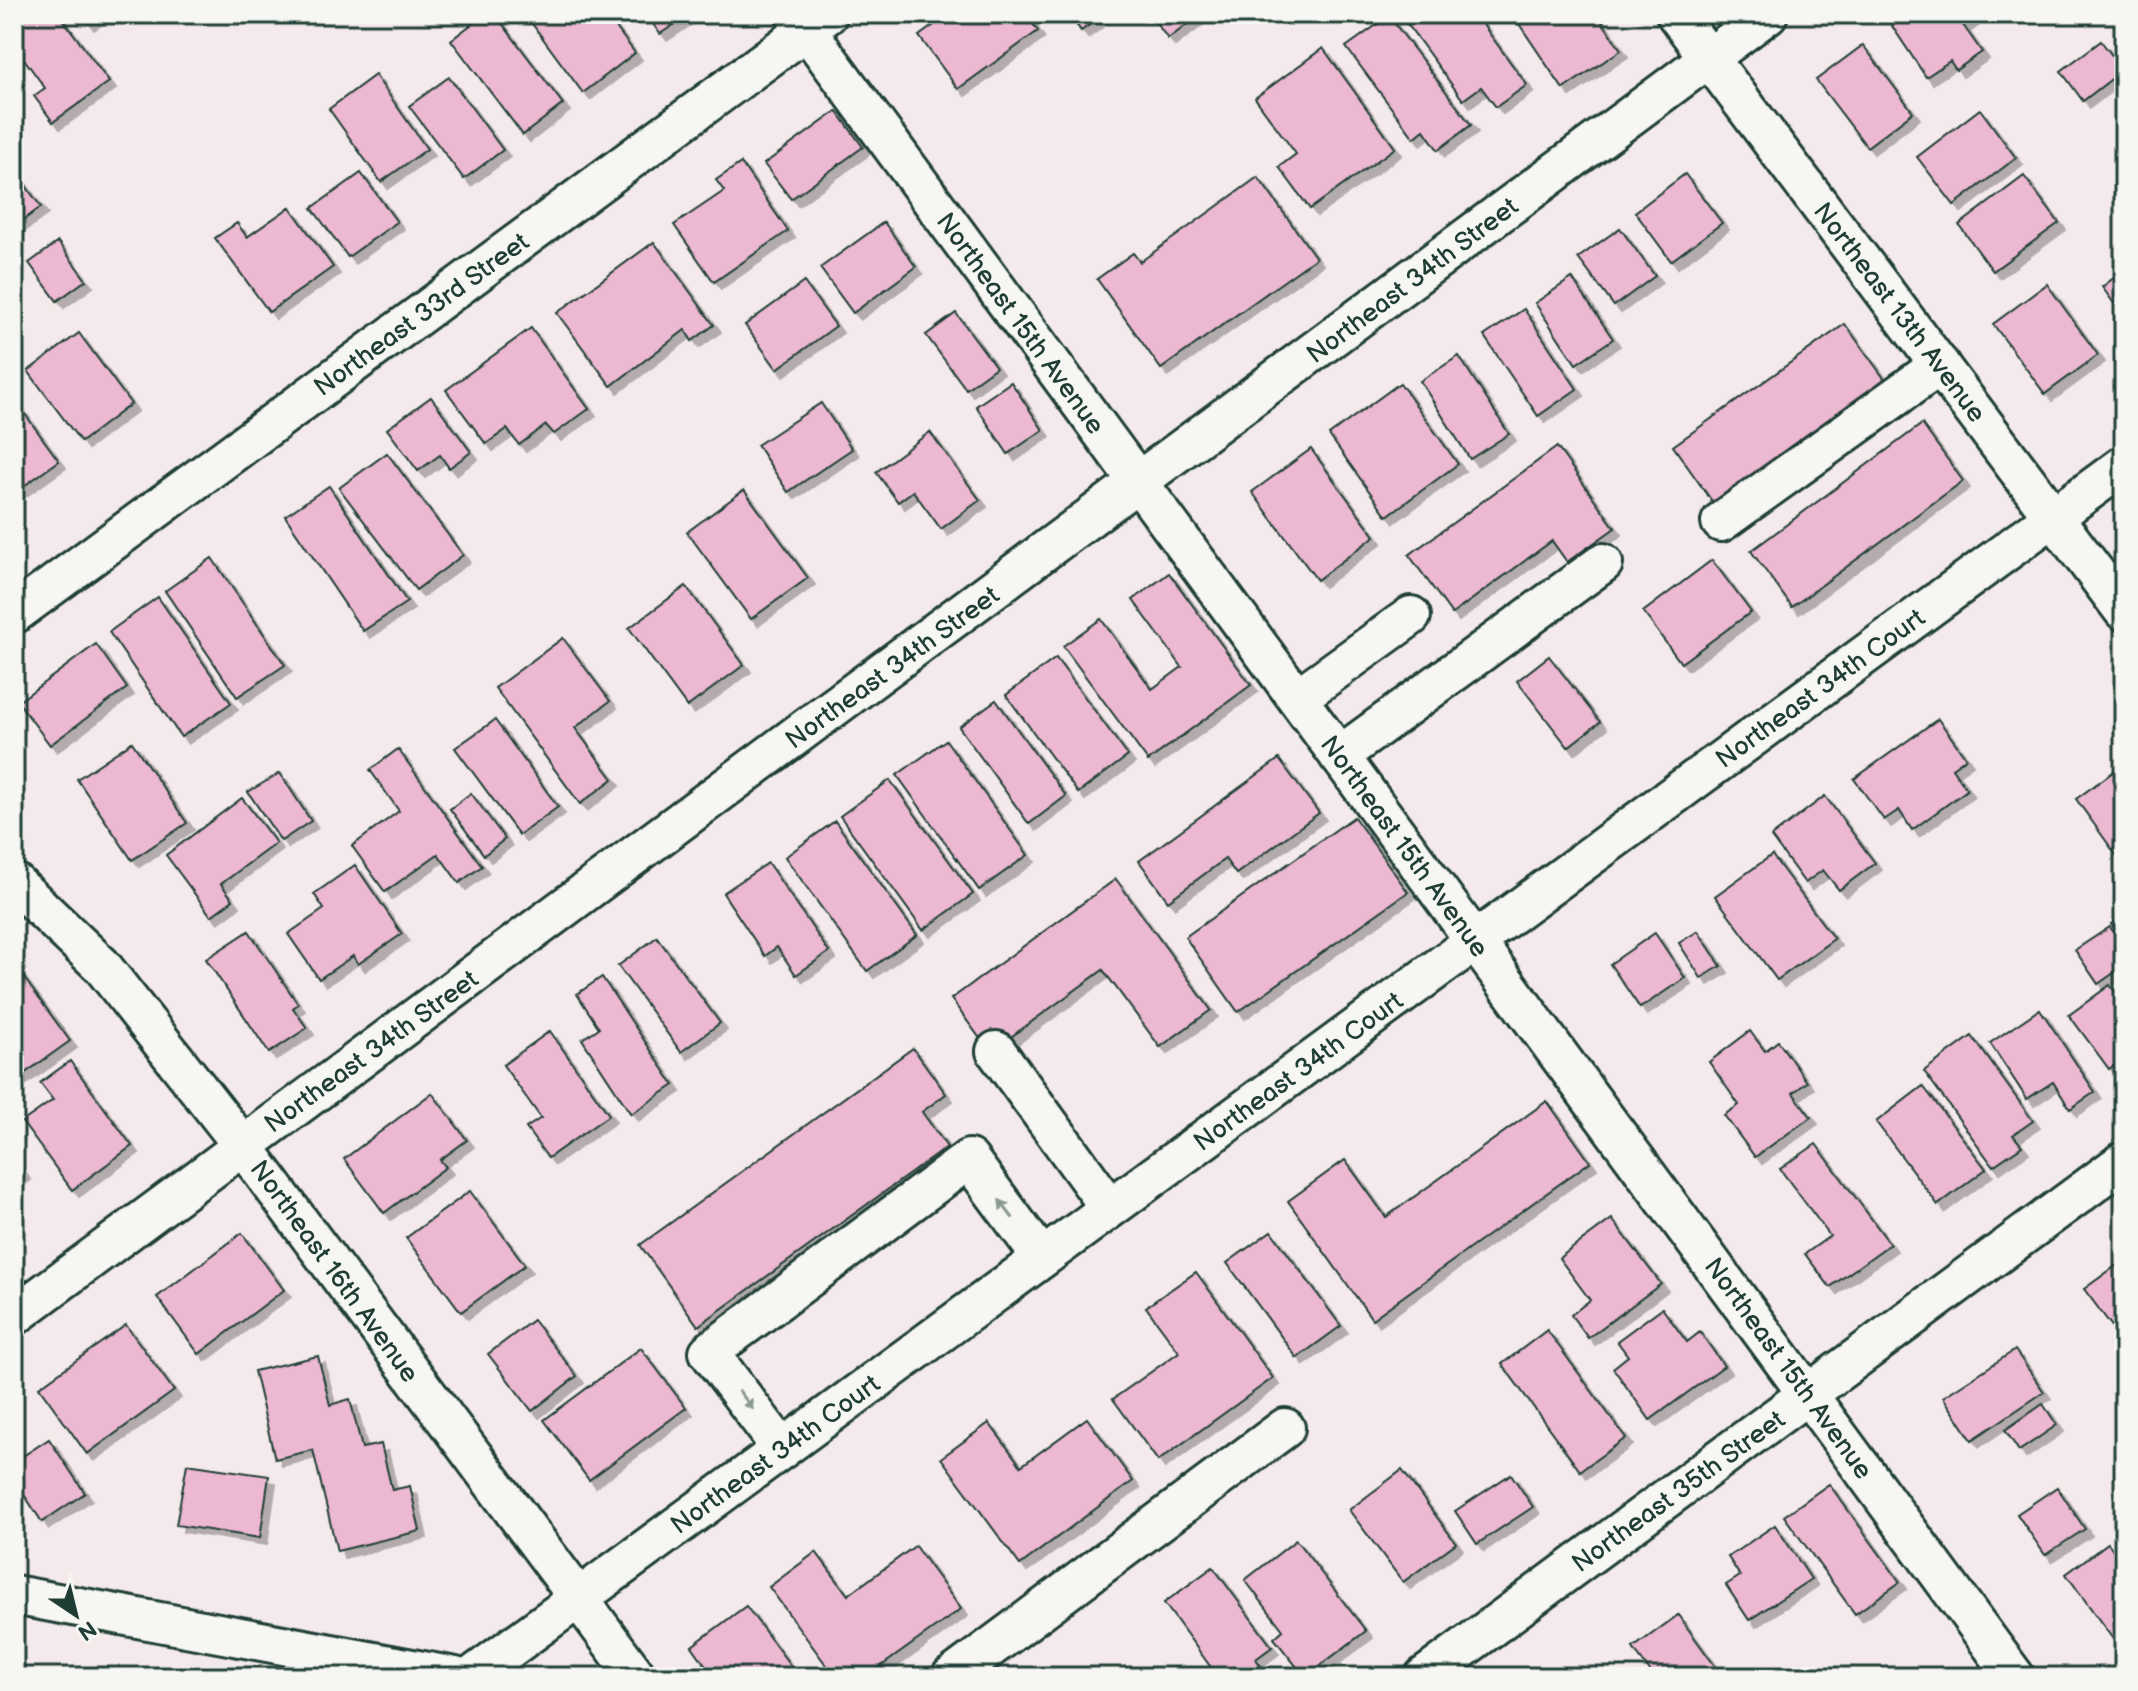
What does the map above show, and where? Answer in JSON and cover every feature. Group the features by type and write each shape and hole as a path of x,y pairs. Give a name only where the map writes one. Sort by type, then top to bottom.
{"street":[{"name":"Northeast 13th Avenue","path":"1676,14 2124,611"},
{"name":"Northeast 34th Street","path":"14,1316 1139,484 1768,14"},
{"name":"Northeast 15th Avenue","path":"810,19 1139,484 2015,1677"},
{"name":"Northeast 33rd Street","path":"14,614 810,19"},
{"path":"1721,522 1940,365"},
{"name":"Northeast 34th Court","path":"471,1677 2124,465"},
{"path":"1339,756 1603,563"},
{"path":"1297,698 1411,616"},
{"name":"Northeast 16th Avenue","path":"14,882 102,966 243,1146 576,1599 637,1677"},
{"path":"996,1051 1110,1208"},
{"path":"782,1449 709,1352 969,1159 1042,1258"},
{"name":"Northeast 35th Street","path":"1424,1677 2124,1161"},
{"path":"951,1677 1285,1428"},
{"path":"14,1595 455,1677"}],"building":[{"path":"14,14 59,14 109,82 53,122 34,96 45,88 14,45"},
{"path":"81,14 101,14 87,23"},
{"path":"485,14 495,14 563,104 523,135 451,40"},
{"path":"525,14 606,14 635,53 583,93"},
{"path":"646,14 690,14 660,34"},
{"path":"949,14 1026,14 1038,31 958,89 919,36"},
{"path":"1069,14 1104,14 1081,31"},
{"path":"1150,14 1201,14 1168,39"},
{"path":"1400,14 1475,14 1527,85 1496,107 1481,87 1463,100"},
{"path":"1597,14 1621,50 1563,89 1513,15"},
{"path":"1910,14 1978,14 1963,25 1982,52 1956,70 1950,61 1926,77 1892,26"},
{"path":"1389,16 1471,125 1438,150 1424,130 1414,138 1346,47"},
{"path":"2101,41 2123,70 2083,101 2061,71"},
{"path":"1863,45 1913,112 1867,147 1816,80"},
{"path":"1323,48 1395,148 1310,209 1279,167 1296,154 1255,98"},
{"path":"375,75 427,149 381,182 329,109"},
{"path":"449,77 503,150 464,179 409,106"},
{"path":"1980,109 2016,158 1954,205 1917,157"},
{"path":"837,111 863,147 791,199 764,164"},
{"path":"741,163 788,231 714,282 674,225 724,191 716,180"},
{"path":"14,172 41,207 14,227"},
{"path":"361,173 397,222 348,257 312,208"},
{"path":"1685,174 1722,223 1671,261 1635,212"},
{"path":"2024,176 2059,223 1993,271 1959,225"},
{"path":"1258,177 1316,258 1161,369 1097,279 1133,253 1140,262"},
{"path":"290,207 333,267 269,312 215,238 237,223 247,237"},
{"path":"884,222 916,267 853,313 820,268"},
{"path":"1620,228 1655,276 1614,306 1578,258"},
{"path":"58,242 86,280 57,301 29,263"},
{"path":"654,242 714,325 692,341 685,330 611,386 557,313"},
{"path":"2124,270 2124,317 2102,287"},
{"path":"1572,278 1613,339 1576,364 1535,303"},
{"path":"804,282 836,326 777,369 745,325"},
{"path":"2047,284 2098,355 2045,394 1993,324"},
{"path":"1524,309 1577,389 1538,416 1484,336"},
{"path":"956,313 996,367 966,389 926,335"},
{"path":"1845,324 1886,381 1714,504 1673,446"},
{"path":"531,328 589,409 554,434 546,425 519,445 507,429 486,444 446,390"},
{"path":"79,333 131,404 81,442 28,371"},
{"path":"1459,356 1509,434 1470,459 1420,381"},
{"path":"1011,382 1043,430 1008,454 976,406"},
{"path":"1400,383 1458,464 1387,516 1329,435"},
{"path":"431,397 471,452 449,468 440,455 418,471 387,429"},
{"path":"14,399 59,461 14,493"},
{"path":"821,403 852,449 788,492 757,445"},
{"path":"1922,424 1963,481 1792,607 1751,551"},
{"path":"930,432 980,500 941,529 913,491 898,502 876,472"},
{"path":"1557,447 1615,528 1567,562 1552,541 1452,614 1409,555"},
{"path":"1311,449 1375,536 1317,580 1252,492"},
{"path":"387,453 463,555 416,590 339,488"},
{"path":"329,486 407,602 363,631 285,516"},
{"path":"744,490 808,578 751,619 687,532"},
{"path":"212,558 285,665 237,697 165,591"},
{"path":"1712,560 1751,612 1681,663 1643,612"},
{"path":"1169,573 1251,685 1148,761 1063,646 1101,619 1152,689 1182,667 1133,600"},
{"path":"686,586 744,665 687,707 629,628"},
{"path":"158,597 231,703 181,737 109,632"},
{"path":"563,638 610,701 575,728 613,779 580,804 495,688"},
{"path":"96,644 127,688 50,745 18,702"},
{"path":"1549,656 1600,722 1568,747 1517,681"},
{"path":"1056,658 1128,756 1078,793 1006,695"},
{"path":"996,700 1066,796 1029,824 959,727"},
{"path":"1938,719 1966,758 1952,768 1967,790 1912,830 1899,810 1884,820 1854,779"},
{"path":"495,720 558,807 519,835 455,748"},
{"path":"946,740 1028,855 979,890 897,775"},
{"path":"132,742 187,823 132,860 77,779"},
{"path":"398,749 482,866 459,883 438,854 385,892 352,846 399,811 370,770"},
{"path":"1279,759 1319,813 1236,874 1225,859 1168,901 1139,861"},
{"path":"2124,764 2124,866 2076,799"},
{"path":"280,773 311,821 281,841 248,792"},
{"path":"890,780 973,894 923,930 840,816"},
{"path":"471,793 505,839 484,855 450,809"},
{"path":"1825,796 1875,863 1839,890 1823,870 1805,883 1771,837"},
{"path":"242,798 276,843 221,884 233,900 211,916 166,855"},
{"path":"1354,817 1408,892 1238,1012 1185,937"},
{"path":"835,821 917,935 867,971 785,857"},
{"path":"1772,855 1834,939 1777,980 1715,896"},
{"path":"768,863 829,952 796,975 777,947 765,956 723,893"},
{"path":"355,865 402,934 358,964 353,956 319,979 288,934 324,909 314,894"},
{"path":"1116,879 1211,1010 1160,1047 1103,970 990,1052 951,999"},
{"path":"2124,915 2124,942 2111,924"},
{"path":"2110,927 2124,948 2124,966 2098,984 2075,950"},
{"path":"249,931 298,1004 293,1008 307,1028 269,1053 206,959"},
{"path":"1698,931 1721,966 1701,978 1679,943"},
{"path":"1655,933 1685,978 1640,1008 1610,964"},
{"path":"657,937 720,1023 681,1052 618,966"},
{"path":"19,971 70,1041 14,1081 14,975"},
{"path":"602,977 674,1085 631,1114 582,1039 599,1028 577,994"},
{"path":"2110,985 2124,1004 2124,1058 2109,1069 2069,1015"},
{"path":"2040,1009 2095,1092 2070,1109 2053,1082 2027,1099 1990,1043"},
{"path":"550,1031 609,1115 548,1158 526,1128 541,1118 503,1065"},
{"path":"1750,1031 1765,1051 1778,1041 1807,1082 1793,1093 1811,1117 1755,1157 1724,1115 1739,1105 1709,1062"},
{"path":"1972,1036 2033,1121 2013,1135 2022,1146 1993,1166 1924,1071"},
{"path":"913,1048 946,1094 922,1112 947,1147 698,1326 640,1245"},
{"path":"70,1061 132,1146 72,1190 22,1122 53,1100 40,1083"},
{"path":"1923,1086 1986,1169 1938,1205 1876,1122"},
{"path":"432,1093 467,1140 440,1160 446,1167 384,1213 344,1159"},
{"path":"1547,1101 1590,1162 1372,1319 1288,1201 1345,1160 1386,1217"},
{"path":"1816,1144 1890,1244 1830,1287 1805,1254 1830,1236 1780,1169"},
{"path":"14,1160 24,1173 14,1181"},
{"path":"470,1191 525,1265 461,1312 406,1238"},
{"path":"1612,1219 1661,1284 1588,1338 1571,1315 1590,1300 1559,1258"},
{"path":"1271,1231 1341,1326 1297,1358 1227,1263"},
{"path":"242,1233 284,1290 199,1354 157,1297"},
{"path":"2124,1260 2124,1334 2120,1337 2084,1289"},
{"path":"1196,1272 1273,1378 1158,1461 1113,1399 1179,1352 1146,1307"},
{"path":"1662,1308 1687,1342 1700,1332 1724,1366 1650,1420 1613,1368 1628,1356 1617,1341"},
{"path":"533,1320 577,1376 532,1411 488,1354"},
{"path":"126,1325 174,1391 87,1454 39,1387"},
{"path":"1547,1330 1626,1438 1580,1471 1502,1364"},
{"path":"641,1348 686,1408 589,1480 544,1420"},
{"path":"2015,1350 2044,1392 1972,1440 1943,1397"},
{"path":"318,1356 330,1405 350,1399 362,1448 381,1444 392,1490 410,1486 420,1531 337,1551 313,1450 275,1459 254,1371"},
{"path":"2043,1404 2057,1425 2019,1451 2005,1430"},
{"path":"1087,1418 1133,1481 1020,1565 941,1458 989,1423 1021,1466"},
{"path":"49,1439 85,1493 42,1522 14,1479 14,1462"},
{"path":"187,1464 269,1476 260,1538 176,1525"},
{"path":"1402,1470 1456,1543 1403,1582 1349,1510"},
{"path":"1511,1474 1533,1507 1477,1544 1455,1511"},
{"path":"1829,1484 1900,1582 1855,1614 1784,1516"},
{"path":"2057,1487 2085,1529 2045,1555 2017,1514"},
{"path":"1775,1525 1811,1579 1749,1620 1726,1585 1740,1576 1728,1557"},
{"path":"1296,1540 1366,1631 1305,1677 1274,1638 1283,1630 1245,1580"},
{"path":"2108,1543 2124,1564 2123,1653 2066,1574"},
{"path":"915,1546 961,1609 866,1677 835,1677 769,1587 816,1552 848,1595"},
{"path":"1213,1567 1272,1647 1256,1659 1269,1677 1218,1677 1164,1603"},
{"path":"746,1606 799,1677 714,1677 692,1646"},
{"path":"1678,1615 1723,1677 1654,1677 1633,1648"},
{"path":"1201,1668 1208,1677 1189,1677"}]}
